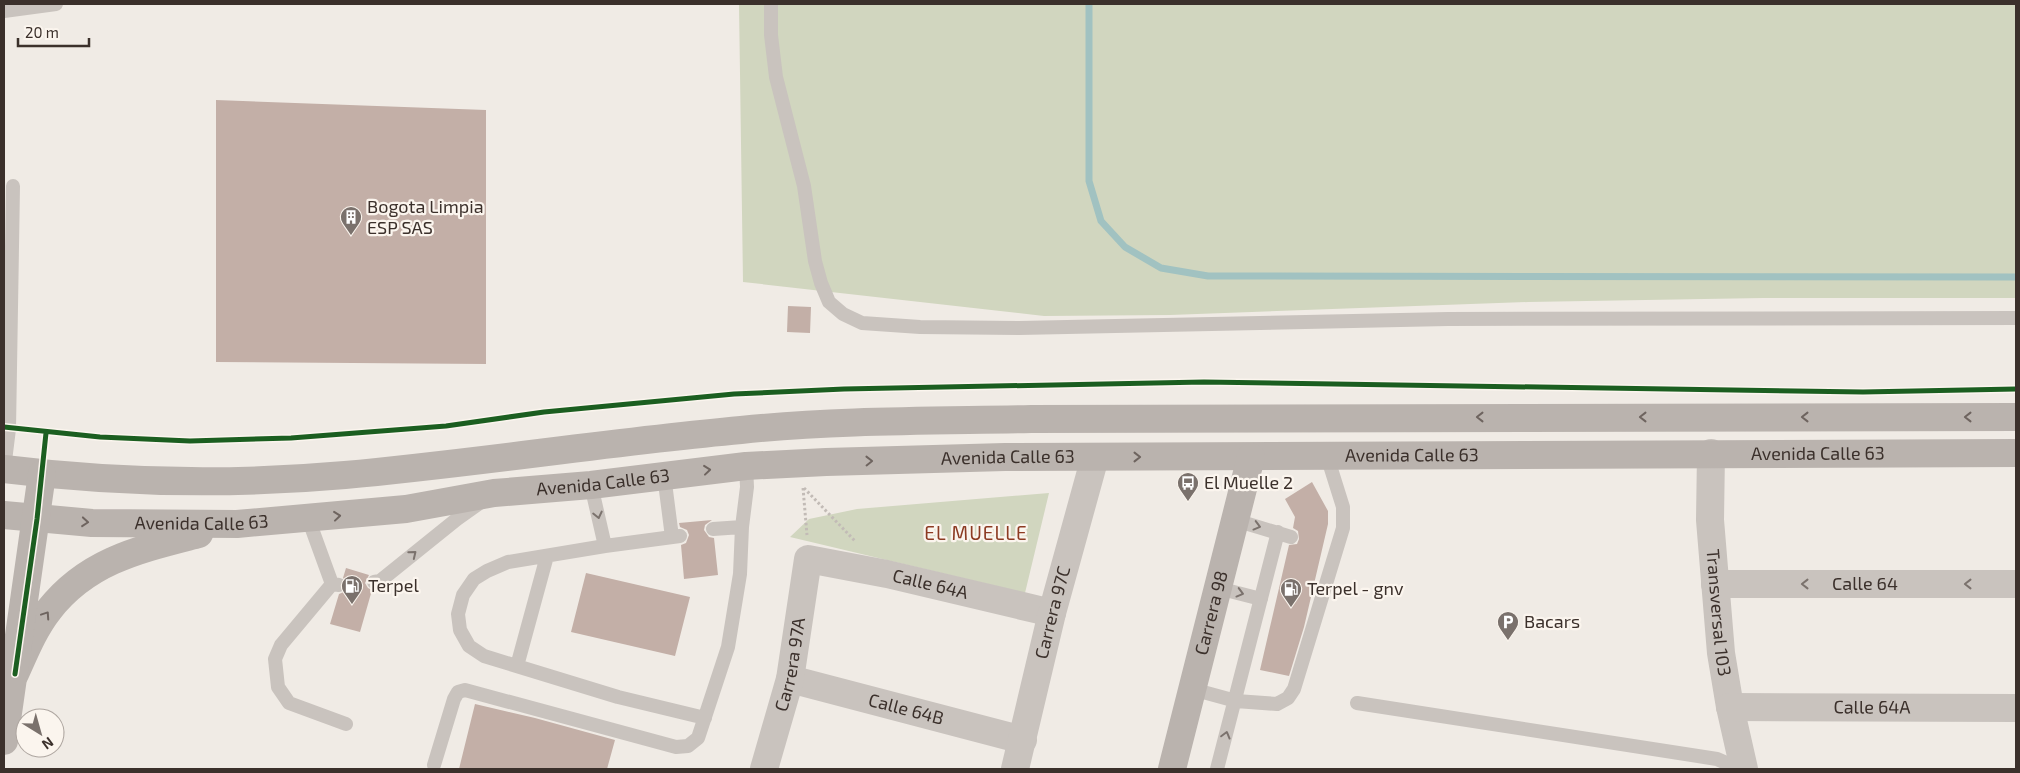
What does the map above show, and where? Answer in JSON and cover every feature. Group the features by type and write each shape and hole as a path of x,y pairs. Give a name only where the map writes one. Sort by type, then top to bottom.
{"main road":[{"name":"Avenida Calle 63","path":"4,469 42,474 152,481 223,481 344,475 743,429 868,422 1031,418 2016,416"},
{"name":"Avenida Calle 63","path":"4,515 37,519 140,524 237,524 406,509 494,493 591,485 746,466 826,462 1095,457 2016,453"},
{"name":"Carrera 98","path":"1172,769 1251,457"},
{"path":"4,741 42,474"},
{"path":"14,674 35,631 48,610 83,576 124,555 237,524"}],"street":[{"name":"Transversal 103","path":"1711,453 1710,520 1722,653 1730,707 1743,768"},
{"name":"Carrera 97C","path":"1015,769 1052,613 1095,457"},
{"name":"Calle 64A","path":"808,559 887,574 1052,613"},
{"name":"Carrera 97A","path":"764,769 790,679 808,559"},
{"name":"Calle 64","path":"1715,584 2016,584"},
{"name":"Calle 64B","path":"790,679 1023,740"},
{"name":"Calle 64A","path":"1730,707 2016,708"}],"lane":[{"path":"4,11 56,4"},
{"path":"771,4 771,35 776,77 804,186 819,276 829,302 843,314 862,323 920,327 1010,328 1448,319 2016,318"},
{"path":"4,469 10,428 7,397 12,186"},
{"path":"1192,689 1236,701 1277,704 1288,698 1294,689 1329,547 1343,528 1343,507 1327,456"},
{"path":"434,765 454,698 458,692 465,690 676,747 688,746 698,738 728,647 740,574 742,527 747,487 746,466"},
{"path":"664,475 676,536 508,562 487,571 474,580 463,595 458,614 460,630 469,646 484,656 618,698 705,718"},
{"path":"591,485 605,546"},
{"path":"374,582 380,581 457,519 494,493"},
{"path":"308,518 336,585 282,645 275,659 278,687 289,702 346,724"},
{"path":"1217,769 1261,599 1285,534 1235,520"},
{"path":"713,529 742,527"},
{"path":"517,666 547,556"},
{"path":"1218,588 1261,599"},
{"path":"1358,703 1717,759 1743,768"}],"path":[{"path":"808,559 803,488 887,574"}],"green space":[{"path":"739,4 2016,4 2016,298 1763,298 1528,302 1170,315 1044,316 743,282"},
{"path":"1049,493 1025,593 790,537 809,519 857,509"}],"building":[{"name":"Bogota Limpia ESP SAS","path":"216,100 486,110 486,364 216,362"},
{"path":"788,306 811,307 810,333 787,332"},
{"name":"Terpel - gnv","path":"1312,482 1328,511 1328,524 1304,627 1289,676 1260,670 1289,545 1297,544 1299,539 1298,531 1293,528 1295,517 1285,499"},
{"path":"712,520 705,525 704,530 709,537 714,538 718,575 684,579 681,545 686,543 689,535 687,530 680,527 679,523"},
{"name":"Terpel","path":"346,568 369,575 365,583 372,590 360,632 330,624 339,594 346,591 348,587 347,581 343,578"},
{"path":"586,573 690,597 675,656 571,632"},
{"path":"475,704 615,740 607,769 459,769"}],"waterway":[{"path":"1089,4 1089,181 1101,221 1125,247 1161,268 1208,276 2016,277"}],"cycle path":[{"path":"4,427 100,437 190,441 291,438 446,426 544,412 734,394 844,389 1204,382 1863,392 2016,389"},
{"path":"15,674 37,519 46,433"}],"place":[{"name":"Bogota Limpia ESP SAS","path":"351,236"},
{"name":"El Muelle 2","path":"1188,502"},
{"name":"Terpel","path":"352,605"},
{"name":"Terpel - gnv","path":"1291,608"},
{"name":"Bacars","path":"1508,641"}],"district":[{"name":"EL MUELLE","path":"976,533"}]}
